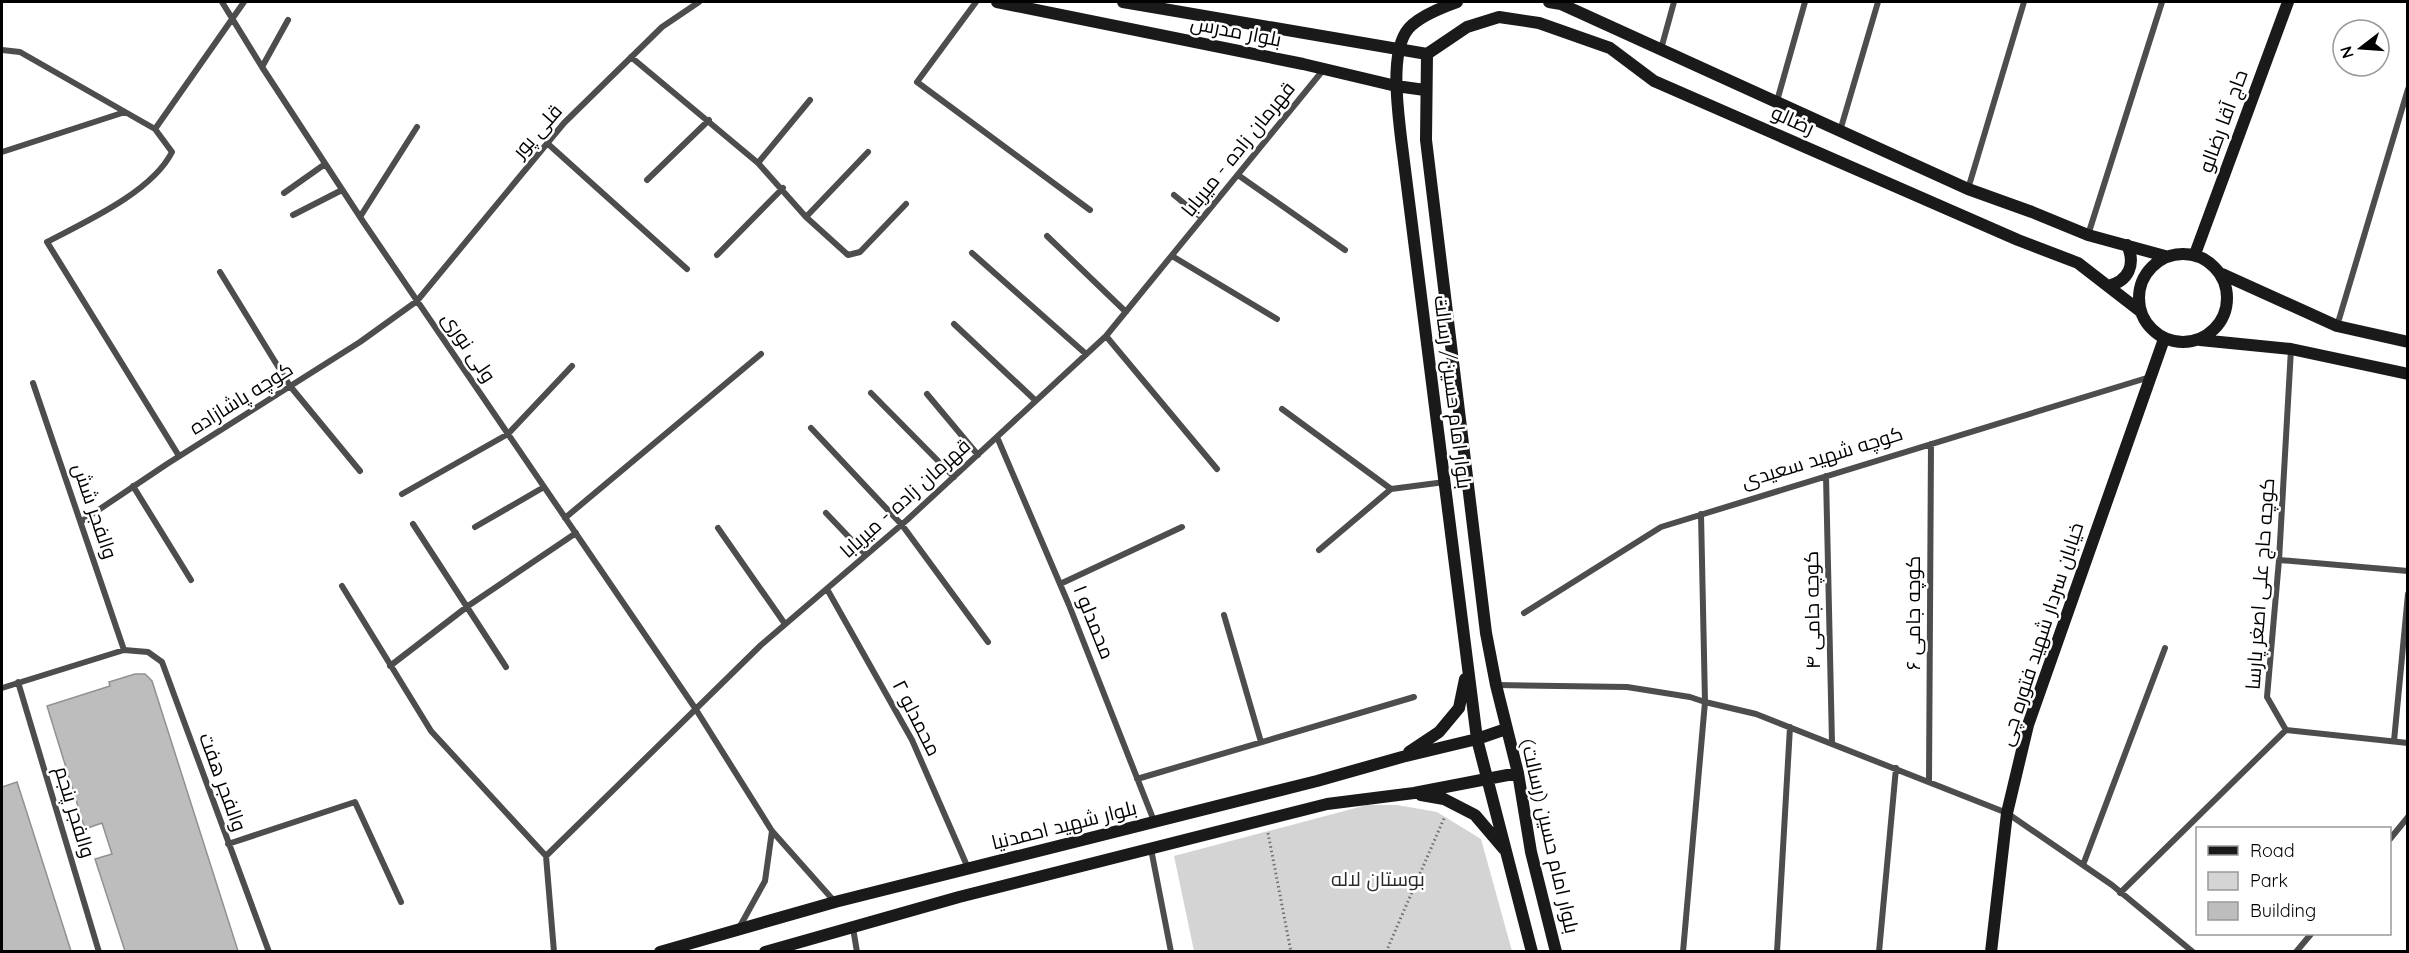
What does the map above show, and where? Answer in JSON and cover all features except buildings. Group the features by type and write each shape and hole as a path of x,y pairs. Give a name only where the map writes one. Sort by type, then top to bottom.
{"main road":[{"name":"بلوار مدرس","path":"997,2 1325,69 1396,86 1425,90"},
{"name":"بلوار مدرس","path":"1123,2 1427,54"},
{"path":"1398,49 1410,26 1452,2"},
{"name":"رضالو","path":"1549,2 1561,4 1968,189 2088,235 2165,256"},
{"name":"حاج آقا رضالو","path":"2194,254 2288,2"},
{"name":"رضالو","path":"1427,54 1467,27 1499,17 1549,27 1610,48 1654,81 2018,240 2078,263 2140,311"},
{"name":"بلوار امام حسین/ رسالت","path":"1398,49 1396,86 1401,138 1467,669 1478,739"},
{"name":"بلوار امام حسین/ رسالت","path":"1427,54 1426,140 1486,633 1506,729"},
{"path":"2108,286 2121,281 2130,270 2131,258 2127,245"},
{"path":"2408,342 2337,326 2222,274 2210,261 2194,254 2165,256 2148,269 2139,289 2140,311 2149,327 2164,339 2182,343 2200,340 2291,349 2408,374"},
{"path":"2200,340 2216,329 2226,312 2228,293 2222,274"},
{"name":"خیابان سردار شهید فتوره چی","path":"1991,951 2007,813 2028,726 2164,339"},
{"path":"1402,757 1438,732 1459,708 1467,669"},
{"name":"بلوار شهید احمدنیا","path":"660,951 835,902 1317,781 1478,739 1506,729"},
{"name":"بلوار امام حسین (رسالت)","path":"1506,729 1518,773 1531,852 1556,951"},
{"path":"1478,739 1532,951"},
{"path":"765,951 959,897 1327,804 1414,793 1518,773"},
{"path":"1414,793 1444,799 1475,815 1506,851"}],"street":[{"name":"ولی نوری","path":"222,2 261,67 342,190 695,708 772,831 835,902"},
{"path":"155,129 244,2"},
{"name":"قلی پور","path":"417,301 564,123 662,27 699,2"},
{"path":"976,2 917,82 1090,210"},
{"path":"1660,50 1674,2"},
{"path":"1776,102 1805,2"},
{"path":"1840,131 1878,2"},
{"path":"1968,189 2024,2"},
{"path":"2088,235 2162,2"},
{"path":"261,67 288,20"},
{"path":"2,50 20,51 155,129 172,153 167,163 146,183 103,213 47,242 179,456"},
{"path":"631,57 758,163 783,188 806,217 848,255 860,252 906,204"},
{"name":"قهرمان زاده - میربابا","path":"546,856 695,708 785,624 902,525 1106,336 1325,69"},
{"path":"2337,326 2408,89"},
{"path":"758,163 810,100"},
{"path":"2,152 125,112"},
{"path":"647,180 709,120"},
{"path":"360,217 417,127"},
{"path":"548,143 687,269"},
{"path":"806,217 868,152"},
{"path":"284,193 325,164"},
{"path":"1238,175 1345,250"},
{"path":"717,255 783,188"},
{"path":"293,215 342,190"},
{"path":"1174,195 1202,218"},
{"path":"1047,236 1126,312"},
{"path":"972,253 1086,354"},
{"path":"1172,256 1277,319"},
{"path":"220,272 290,386 360,471"},
{"name":"کوچه پاشازاده","path":"81,521 360,342 417,301"},
{"path":"954,324 1036,401"},
{"path":"1106,336 1217,469"},
{"name":"کوچه حاج علی اصغر پارسا","path":"2286,730 2267,697 2279,560 2291,349"},
{"path":"566,518 761,354"},
{"path":"402,494 508,434 572,366"},
{"name":"کوچه شهید سعیدی","path":"1524,613 1661,527 2151,377"},
{"name":"والفجر شش","path":"33,383 124,650"},
{"path":"871,393 954,477"},
{"path":"927,394 978,455"},
{"path":"1282,409 1391,489"},
{"path":"810,428 902,525 988,642"},
{"name":"محمدلو ۱","path":"997,437 1060,584 1154,822"},
{"name":"کوچه جامی ۶","path":"1929,782 1931,444"},
{"name":"کوچه جامی ۴","path":"1826,476 1832,743"},
{"path":"1318,550 1391,489 1445,482"},
{"path":"133,486 191,580"},
{"path":"475,527 544,487"},
{"path":"826,513 866,555"},
{"path":"1683,951 1705,702 1701,514"},
{"path":"412,524 507,667"},
{"path":"1060,584 1182,527"},
{"path":"718,528 785,624"},
{"path":"390,666 468,606 576,533"},
{"path":"2279,560 2408,571"},
{"path":"342,586 431,731 546,856 554,951"},
{"name":"محمدلو ۲","path":"827,589 912,740 969,868"},
{"path":"2394,741 2408,594"},
{"path":"1224,615 1261,742"},
{"path":"2083,865 2165,648"},
{"path":"2,688 124,650"},
{"name":"والفجر هفت","path":"124,650 148,652 162,662 268,951"},
{"name":"والفجر پنجم","path":"18,682 99,951"},
{"path":"1496,684 1627,687 1690,697 1756,714 1832,743 2007,813 2120,892 2193,951"},
{"path":"1137,778 1414,697"},
{"path":"1777,951 1790,727"},
{"path":"2120,892 2286,730 2408,743"},
{"path":"1879,951 1896,768"},
{"path":"228,844 355,802 401,902"},
{"path":"2391,838 2408,817"},
{"path":"738,929 765,881 772,831"},
{"path":"1151,849 1171,951"},
{"path":"853,927 857,951"},
{"path":"2296,951 2309,935"}],"path":[{"path":"1386,951 1451,803"},
{"path":"1265,819 1291,951"}],"green space":[{"name":"بوستان لاله","path":"1367,805 1397,805 1437,812 1481,839 1512,951 1194,951 1174,856"}]}
